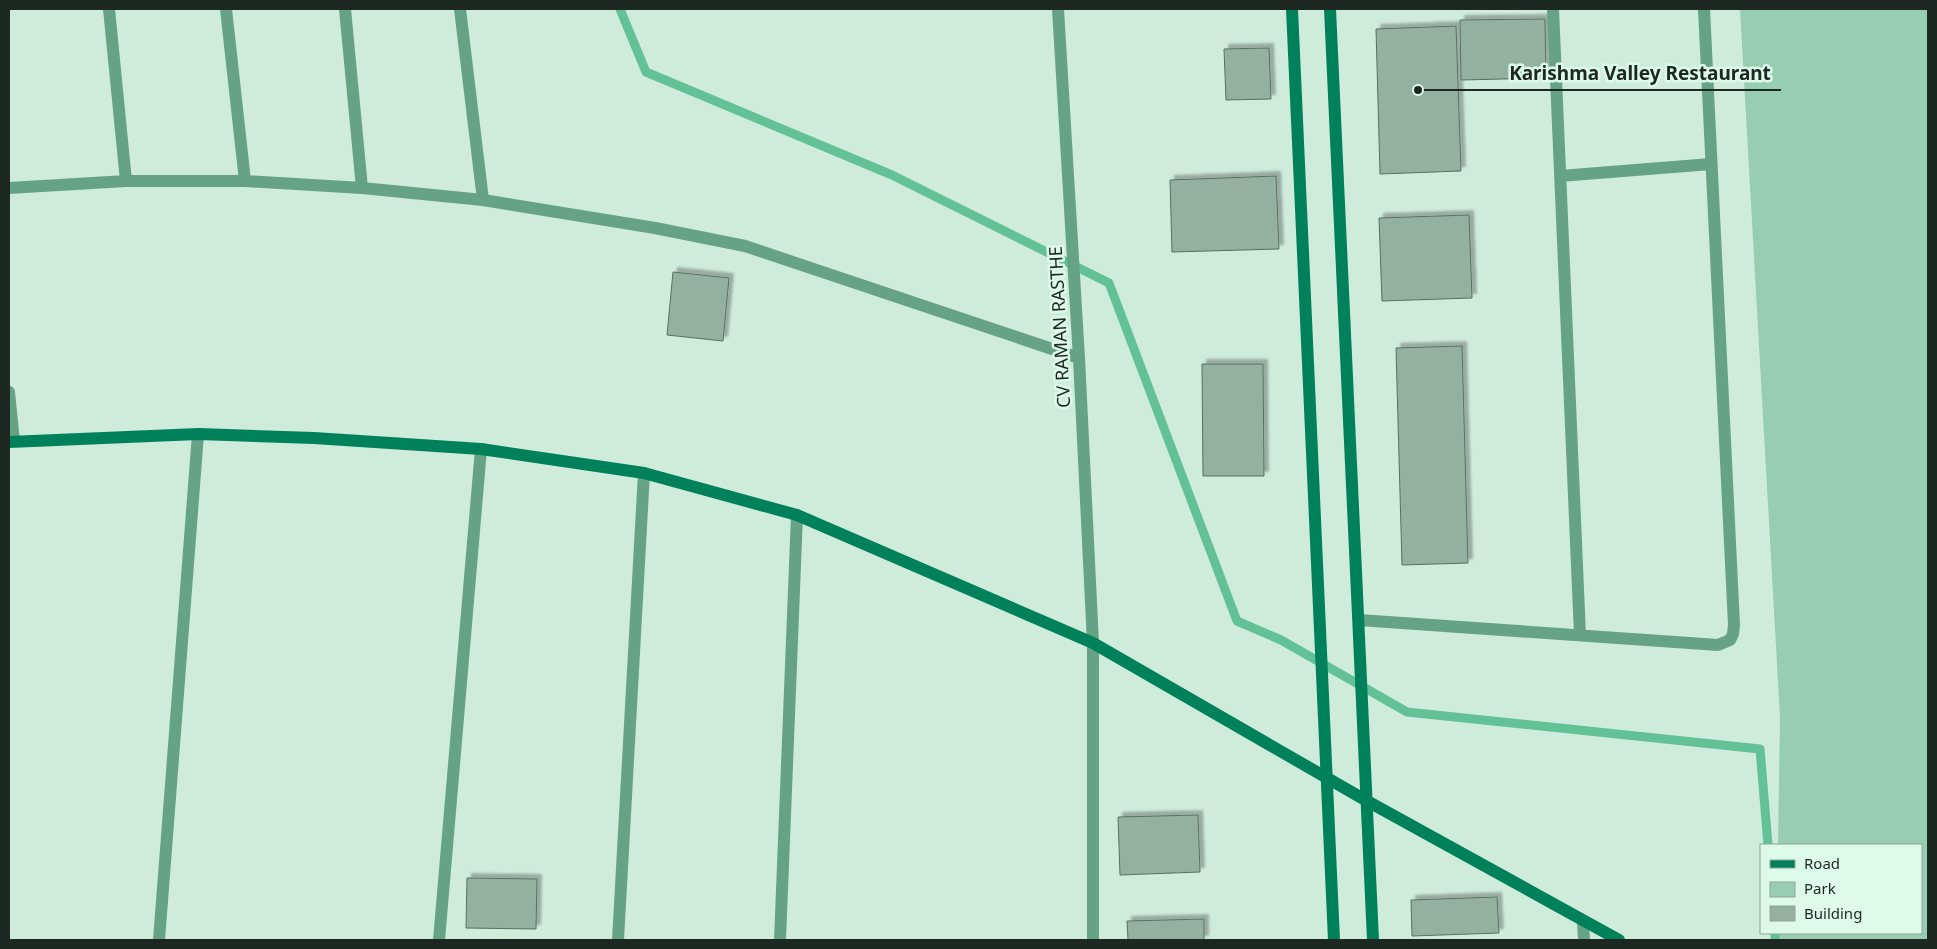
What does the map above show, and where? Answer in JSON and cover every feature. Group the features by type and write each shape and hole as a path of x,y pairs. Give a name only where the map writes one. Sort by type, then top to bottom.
{"main road":[{"path":"1292,9 1334,940"},
{"path":"1330,9 1373,940"},
{"path":"12,442 198,434 314,438 481,449 644,473 797,515 1093,643 1367,801 1619,940"}],"street":[{"path":"109,9 126,181"},
{"path":"226,9 246,181"},
{"path":"345,9 362,188"},
{"path":"460,9 483,200"},
{"name":"CV RAMAN RASTHE","path":"1058,9 1079,358 1093,643 1093,940"},
{"path":"1553,9 1580,635"},
{"path":"1358,620 1718,645 1730,640 1733,634 1733,615 1704,9"},
{"path":"1560,176 1711,164"},
{"path":"9,188 126,181 246,181 362,188 483,200 655,228 746,246 1079,358"},
{"path":"9,392 12,442"},
{"path":"159,940 198,434"},
{"path":"439,940 481,449"},
{"path":"618,940 644,473"},
{"path":"780,940 797,515"},
{"path":"1583,921 1584,940"}],"green space":[{"path":"1740,9 1928,9 1928,940 1777,940 1777,934 1922,934 1922,844 1778,844 1780,717"}],"building":[{"path":"1545,19 1546,78 1461,80 1460,20"},
{"path":"1456,26 1461,171 1380,174 1376,29"},
{"path":"1269,48 1271,99 1226,100 1224,49"},
{"path":"1276,176 1279,249 1172,252 1170,180"},
{"path":"1469,215 1472,298 1382,301 1379,218"},
{"path":"673,272 729,278 723,341 667,335"},
{"path":"1462,346 1468,563 1402,565 1396,348"},
{"path":"1202,364 1263,364 1264,476 1203,476"},
{"path":"1198,815 1200,872 1120,875 1118,817"},
{"path":"467,878 537,879 536,929 466,928"},
{"path":"1497,897 1499,933 1412,936 1411,900"},
{"path":"1204,919 1204,940 1128,940 1127,921"}],"waterway":[{"path":"620,9 646,72 892,175 1109,283 1237,621 1281,640 1407,712 1760,749 1768,844"},
{"path":"1775,934 1775,940"}],"place":[{"name":"Karishma Valley Restaurant","path":"1418,90"}]}
